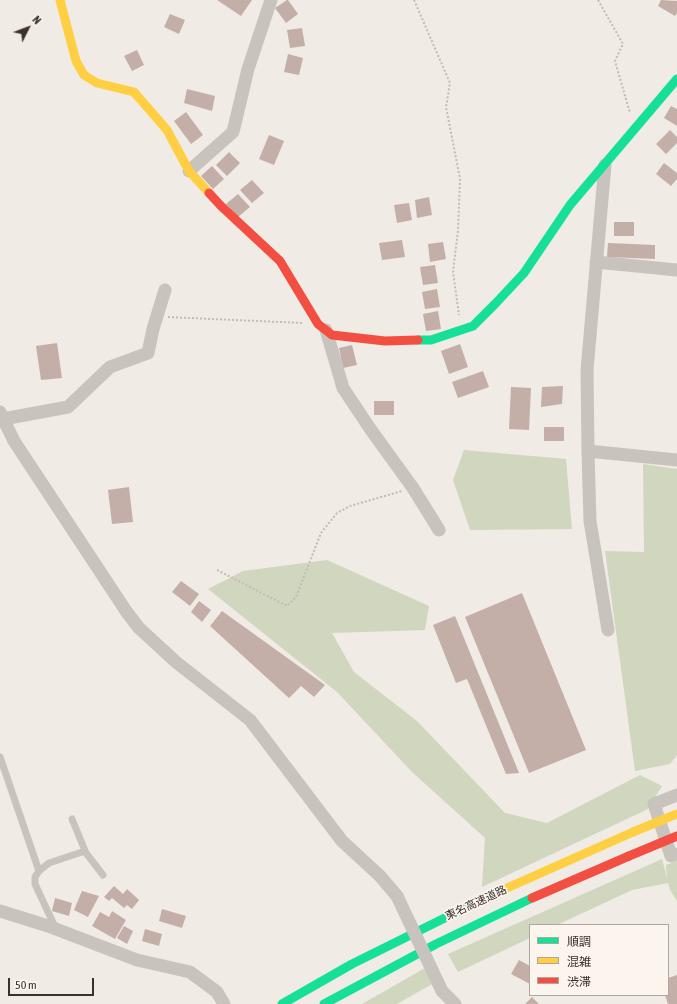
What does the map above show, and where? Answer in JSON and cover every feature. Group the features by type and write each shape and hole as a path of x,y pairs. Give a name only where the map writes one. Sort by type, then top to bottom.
{"main road":[{"path":"60,0 76,61 84,75 97,83 134,92 167,130 189,171 222,206 280,261 322,327 332,335 385,341 431,340 473,326 524,273 570,205 677,79"},
{"name":"東名高速道路","path":"282,1004 352,964 471,904 677,814"},
{"name":"東名高速道路","path":"324,1004 440,941 585,875 677,836"}],"street":[{"path":"189,171 233,132 248,69 271,0"},
{"path":"605,165 587,370 590,522 608,630"},
{"path":"596,262 677,270"},
{"path":"165,290 148,352 110,367 68,407 1,418 14,441 126,611 139,628 176,662 250,720 342,841 380,876 397,896 442,991 455,1004"},
{"path":"322,327 343,388 413,488 439,530"},
{"path":"588,451 677,460"},
{"path":"677,795 654,804 670,856 677,854"},
{"path":"0,911 55,929 137,960 190,972 217,992 224,1004"}],"lane":[{"path":"0,757 39,871"},
{"path":"72,819 85,851 103,875"},
{"path":"55,929 35,884 35,877 39,871 49,863 85,851"}],"path":[{"path":"414,0 450,83 446,106 460,179 458,230 453,272 461,330"},
{"path":"598,0 623,44 615,60 628,108 636,127"},
{"path":"157,316 322,327"},
{"path":"216,570 287,606 296,597 321,533 336,513 350,506 413,488"}],"green space":[{"path":"464,450 566,459 572,529 470,530 453,480"},
{"path":"643,464 677,469 677,755 670,764 635,771 605,551 644,552"},
{"path":"327,560 429,606 425,630 332,633 354,672 417,721 505,813 547,823 640,775 662,786 648,809 482,887 485,838 412,772 337,692 208,589 243,571"},
{"path":"662,859 667,878 666,865 677,861 677,901 670,890 668,883 632,890 559,924 529,924 529,938 458,972 448,954"},
{"path":"425,968 434,983 397,1004 362,1004"}],"building":[{"path":"217,0 252,0 241,16"},
{"path":"287,0 298,14 286,23 275,8"},
{"path":"661,0 677,1 677,13 675,16 658,6"},
{"path":"170,14 185,20 179,34 164,27"},
{"path":"302,28 305,46 290,48 287,30"},
{"path":"137,50 144,65 132,71 124,56"},
{"path":"288,54 303,58 299,75 284,72"},
{"path":"187,89 215,96 212,111 184,103"},
{"path":"671,106 677,109 677,126 664,118"},
{"path":"186,112 203,135 191,144 174,121"},
{"path":"670,130 677,137 677,143 666,154 656,144"},
{"path":"269,135 284,141 274,165 259,159"},
{"path":"229,152 240,163 227,176 216,165"},
{"path":"664,163 677,173 677,179 671,186 656,174"},
{"path":"212,166 224,179 213,189 201,176"},
{"path":"252,180 264,193 252,203 240,190"},
{"path":"238,194 250,207 238,217 226,204"},
{"path":"429,197 432,215 417,218 415,200"},
{"path":"409,203 412,220 397,223 394,205"},
{"path":"614,222 634,222 634,236 614,236"},
{"path":"402,240 405,257 382,260 379,243"},
{"path":"443,242 446,259 430,262 428,244"},
{"path":"608,243 655,245 655,259 607,257"},
{"path":"435,265 438,283 423,285 420,267"},
{"path":"437,289 440,307 425,309 422,292"},
{"path":"438,311 441,329 426,331 423,314"},
{"path":"57,343 62,378 41,380 36,346"},
{"path":"460,344 468,367 449,374 441,351"},
{"path":"352,345 357,365 343,368 339,348"},
{"path":"483,371 489,387 458,398 452,382"},
{"path":"563,386 562,404 541,407 542,387"},
{"path":"511,387 531,388 529,430 509,429"},
{"path":"374,401 394,401 394,415 374,415"},
{"path":"544,427 564,427 564,441 544,441"},
{"path":"129,487 133,522 112,524 108,490"},
{"path":"181,581 199,594 190,606 172,592"},
{"path":"522,593 586,750 529,773 465,617"},
{"path":"199,601 211,610 202,622 191,612"},
{"path":"222,611 325,685 314,697 301,686 289,698 210,626"},
{"path":"455,616 519,773 506,774 467,679 456,683 433,625"},
{"path":"114,886 123,894 127,889 139,900 132,909 127,905 124,908 112,898 109,901 104,897"},
{"path":"82,891 99,896 88,917 74,910"},
{"path":"55,898 72,903 69,916 52,911"},
{"path":"162,909 186,916 182,928 159,921"},
{"path":"112,911 126,920 115,939 92,926 100,912 109,917"},
{"path":"124,926 133,931 127,944 117,938"},
{"path":"145,929 162,934 159,946 142,941"},
{"path":"519,960 529,965 529,983 511,974"},
{"path":"677,975 677,1004 668,1004 665,996 669,996 669,978"},
{"path":"532,997 539,1004 525,1004"}],"traffic: fast":[{"path":"418,340 431,340 473,326 496,303 524,273 570,205 677,79"},
{"path":"282,1004 352,964 489,896"},
{"path":"324,1004 436,944 532,898"}],"traffic: slow":[{"path":"60,0 76,61 84,75 97,83 134,92 167,130 189,171 209,193"},
{"path":"633,832 677,814"},
{"path":"489,896 633,832"}],"traffic: jam":[{"path":"209,193 280,261 318,324 332,335 385,341 418,340"},
{"path":"629,856 677,836"},
{"path":"532,898 629,856"}]}
